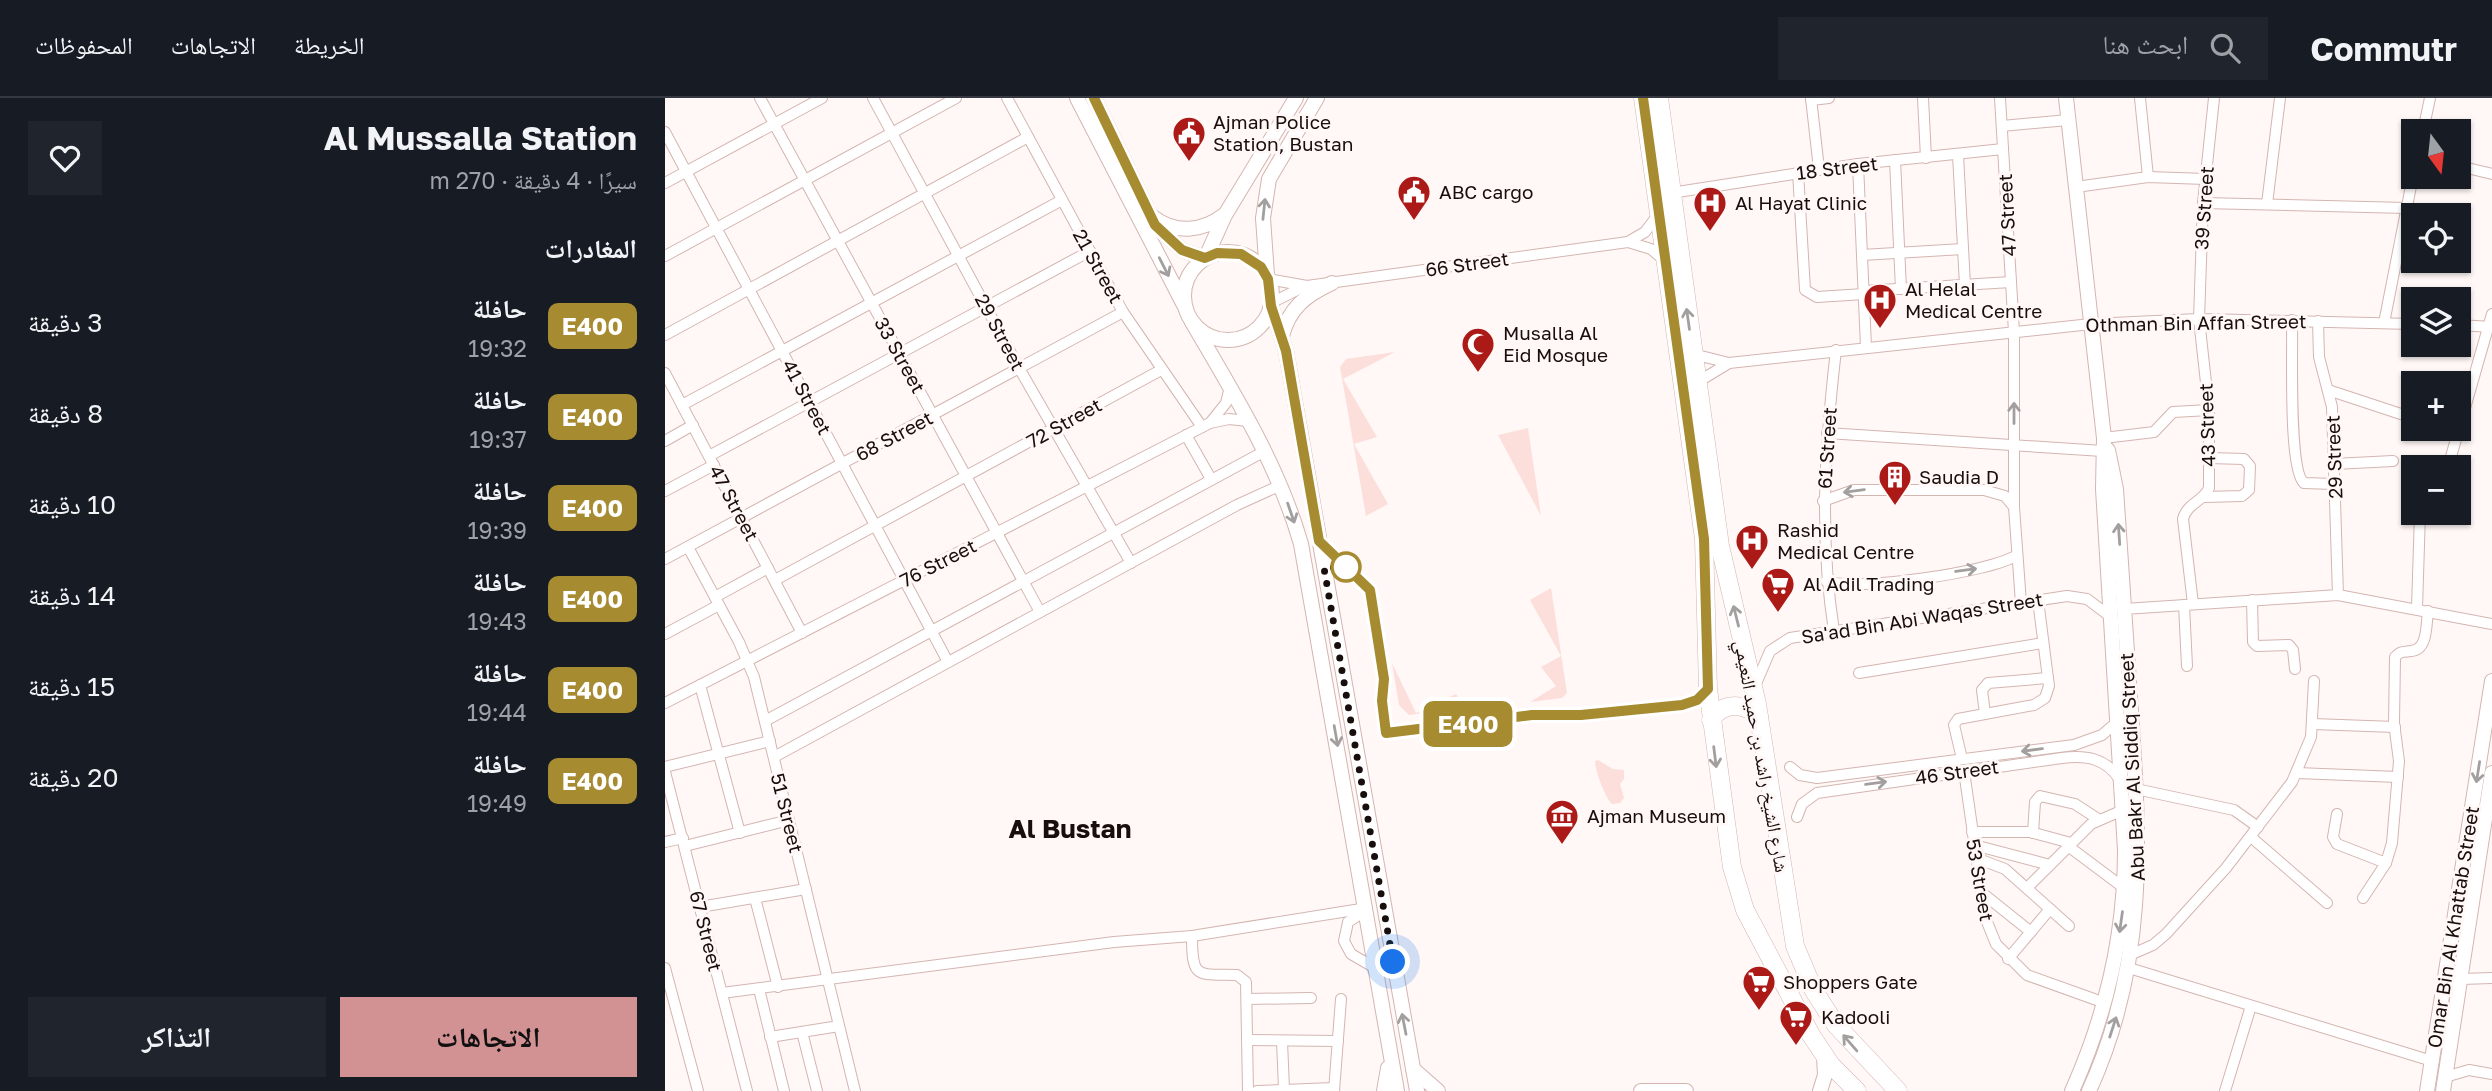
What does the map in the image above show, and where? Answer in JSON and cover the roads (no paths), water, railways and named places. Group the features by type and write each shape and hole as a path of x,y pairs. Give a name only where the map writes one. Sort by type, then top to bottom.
{"main road":[{"name":"شارع الشيخ راشد بن حميد النعيمي","path":"1643,98 1657,216 1704,539 1711,720 1728,848 1740,896 1824,1056 1857,1091"},
{"name":"شارع الشيخ راشد بن حميد النعيمي","path":"1659,98 1692,354 1723,563 1754,688 1792,932 1802,966 1836,1025 1898,1091"},
{"path":"1711,720 1721,709 1737,706 1759,717"}],"street":[{"name":"33 Street","path":"760,98 1040,612"},
{"path":"665,183 821,98"},
{"name":"29 Street","path":"873,98 1019,368 1131,563"},
{"path":"665,256 956,98"},
{"name":"21 Street","path":"1007,98 1123,312 1161,370 1206,425"},
{"path":"1077,98 1189,316 1265,451 1281,485 1305,562 1397,1091"},
{"path":"1094,98 1149,214 1172,243 1206,258"},
{"path":"1206,258 1225,215 1296,98"},
{"path":"1317,98 1269,179 1263,218 1268,278 1271,304 1282,336 1417,1091"},
{"path":"1819,169 1811,99 1829,98"},
{"path":"1923,98 1926,158"},
{"name":"47 Street","path":"2000,98 2014,332 2014,507 2021,603"},
{"name":"Abu Bakr Al Siddiq Street","path":"2066,98 2103,445 2116,489 2115,579 2111,618 2123,810 2124,888 2117,956 2105,1003 2072,1091"},
{"path":"2140,98 2148,177"},
{"name":"39 Street","path":"2199,319 2203,202 2214,98"},
{"path":"2267,204 2280,98"},
{"path":"2426,119 2430,98"},
{"path":"2002,126 2069,120"},
{"name":"41 Street","path":"665,132 948,662"},
{"path":"665,335 1028,137"},
{"name":"18 Street","path":"1671,193 1819,169 2003,149"},
{"path":"1958,155 1965,285"},
{"path":"1895,160 1901,289"},
{"path":"1858,164 1866,347"},
{"path":"2471,169 2492,174"},
{"path":"1798,172 1805,290 1817,297 2011,282"},
{"path":"2076,187 2148,177 2206,179"},
{"path":"682,405 1062,200"},
{"path":"2203,202 2401,208"},
{"path":"1149,214 1169,226 1193,229 1216,222 1225,215"},
{"path":"1628,242 1645,232 1657,216"},
{"path":"2384,323 2401,238"},
{"path":"1628,242 1644,245 1664,260"},
{"name":"66 Street","path":"1268,278 1307,286 1628,242"},
{"path":"1862,255 1963,249"},
{"path":"665,491 810,401 1090,251"},
{"path":"1268,278 1252,259 1241,254 1217,253 1206,258 1194,268 1186,280 1189,316 1212,337 1237,339 1258,327 1271,304"},
{"path":"1282,336 1296,306 1312,292 1332,283"},
{"name":"66 Street","path":"1271,304 1307,286"},
{"name":"68 Street","path":"665,559 1123,312"},
{"path":"2471,394 2491,327 2492,314"},
{"name":"Othman Bin Affan Street","path":"1692,354 1729,363 2091,324 2199,319 2401,324"},
{"name":"43 Street","path":"2199,319 2209,410 2209,488 2204,497"},
{"path":"2292,320 2293,433 2298,478 2304,484 2335,484"},
{"name":"29 Street","path":"2318,321 2319,357 2332,407 2338,595"},
{"path":"2471,326 2491,327"},
{"name":"61 Street","path":"1833,631 1826,581 1823,501 1836,350"},
{"name":"Othman Bin Affan Street","path":"1696,383 1729,363"},
{"name":"72 Street","path":"775,580 1161,370"},
{"name":"47 Street","path":"665,373 802,633"},
{"path":"1206,425 1226,403 1230,387"},
{"path":"2328,390 2401,414"},
{"path":"1827,433 2014,446 2103,445 2154,432 2173,412 2209,410"},
{"name":"76 Street","path":"665,703 1206,425 1229,419 1248,421"},
{"path":"665,441 693,425"},
{"path":"1186,435 1211,479"},
{"path":"765,721 1265,451"},
{"path":"2187,666 2189,605 2183,519 2189,506 2204,497 2242,496 2249,487 2250,466 2244,459 2209,458"},
{"path":"2334,464 2393,461"},
{"path":"773,757 1281,485"},
{"path":"1823,501 1854,489 1984,490 2005,496 2014,507"},
{"path":"2363,898 2386,863 2392,843 2399,755 2395,727 2395,657 2399,652 2417,650 2423,646 2420,525"},
{"name":"51 Street","path":"688,547 747,661 765,721 855,1091"},
{"path":"1826,581 1847,586 1867,584 1993,566 2017,555"},
{"path":"665,634 768,568"},
{"name":"Abu Bakr Al Siddiq Street","path":"2089,1091 2112,1032 2130,961 2139,859 2124,609 2115,579"},
{"path":"2124,609 2338,595 2492,624"},
{"name":"Sa'ad Bin Abi Waqas Street","path":"1754,688 1766,658 1776,645 1790,638 2067,596 2087,599 2111,618"},
{"path":"2038,600 2047,678 2048,692 2041,703 1985,714 1982,690 1988,683 2047,678"},
{"path":"2252,600 2252,642 2257,646 2289,645 2294,650 2295,669"},
{"path":"1859,673 2043,643"},
{"path":"1321,654 1331,649 1338,651"},
{"path":"2130,961 2160,940 2251,837 2297,773 2308,750 2313,724 2314,681"},
{"name":"Omar Bin Al Khattab Street","path":"2427,1091 2492,681"},
{"path":"700,685 740,833"},
{"name":"53 Street","path":"1985,714 1955,722 1989,931 2008,959 2040,982 2105,1003"},
{"name":"46 Street","path":"1790,767 1800,775 1811,778 1963,765 2061,752 2094,740 2117,722"},
{"path":"2313,724 2395,727"},
{"path":"665,769 770,741"},
{"name":"46 Street","path":"2061,752 2094,758 2110,767 2121,781"},
{"name":"46 Street","path":"1797,817 1802,804 1811,796 1963,765"},
{"name":"67 Street","path":"665,769 667,788 684,842 747,1091"},
{"path":"2297,773 2398,777"},
{"name":"Omar Bin Al Khattab Street","path":"2444,1084 2492,774"},
{"path":"1840,775 1836,782 1842,788"},
{"path":"2136,789 2234,810 2258,827"},
{"path":"2033,833 2035,802 2040,796 2075,804 2098,819"},
{"path":"2027,888 2098,819 2123,810"},
{"path":"2337,814 2334,841 2386,863"},
{"path":"665,842 684,842 740,833 789,820"},
{"path":"1972,832 2033,833 2069,845 2124,888"},
{"path":"2251,837 2327,903"},
{"path":"1974,845 2050,865"},
{"path":"1976,858 1998,865 2069,926"},
{"path":"1364,889 1379,887"},
{"path":"700,907 806,889"},
{"path":"1981,892 2031,932"},
{"path":"755,898 778,987"},
{"path":"722,993 1114,942 1192,936 1367,909"},
{"path":"1367,909 1348,922 1344,941 1351,954 1377,969"},
{"path":"2008,959 2050,909"},
{"path":"1192,936 1192,961 1197,972 1203,975 1237,975 1243,978 1247,999 1248,1091"},
{"path":"2130,961 2251,1006 2432,1062"},
{"path":"665,968 698,1091"},
{"path":"2461,979 2492,978"},
{"path":"759,989 784,1091"},
{"path":"1247,999 1311,998"},
{"path":"1257,1091 1334,1089 1341,999"},
{"path":"2442,1001 2448,999 2457,1003"},
{"path":"2225,1091 2251,1006"},
{"path":"1385,1020 1395,1041 1407,1091"},
{"path":"770,1037 839,1026"},
{"path":"802,1032 817,1091"},
{"path":"1247,1040 1338,1041"},
{"path":"1282,1041 1284,1089"},
{"path":"1384,1091 1390,1053"},
{"path":"1820,1091 1825,1075 1824,1056"},
{"path":"1412,1068 1438,1091"},
{"path":"2444,1084 2469,1070 2492,1074"},
{"path":"1641,1091 1686,1091"}],"place":[{"name":"Ajman Police Station, Bustan","path":"1189,163"},
{"name":"ABC cargo","path":"1414,222"},
{"name":"Al Hayat Clinic","path":"1710,233"},
{"name":"Al Helal Medical Centre","path":"1880,330"},
{"name":"Musalla Al Eid Mosque","path":"1478,374"},
{"name":"Saudia D","path":"1895,507"},
{"name":"Rashid Medical Centre","path":"1752,571"},
{"name":"Al Adil Trading","path":"1778,614"},
{"name":"Ajman Museum","path":"1562,846"},
{"name":"Shoppers Gate","path":"1759,1012"},
{"name":"Kadooli","path":"1796,1047"}],"district":[{"name":"Al Bustan","path":"1070,829"}]}
